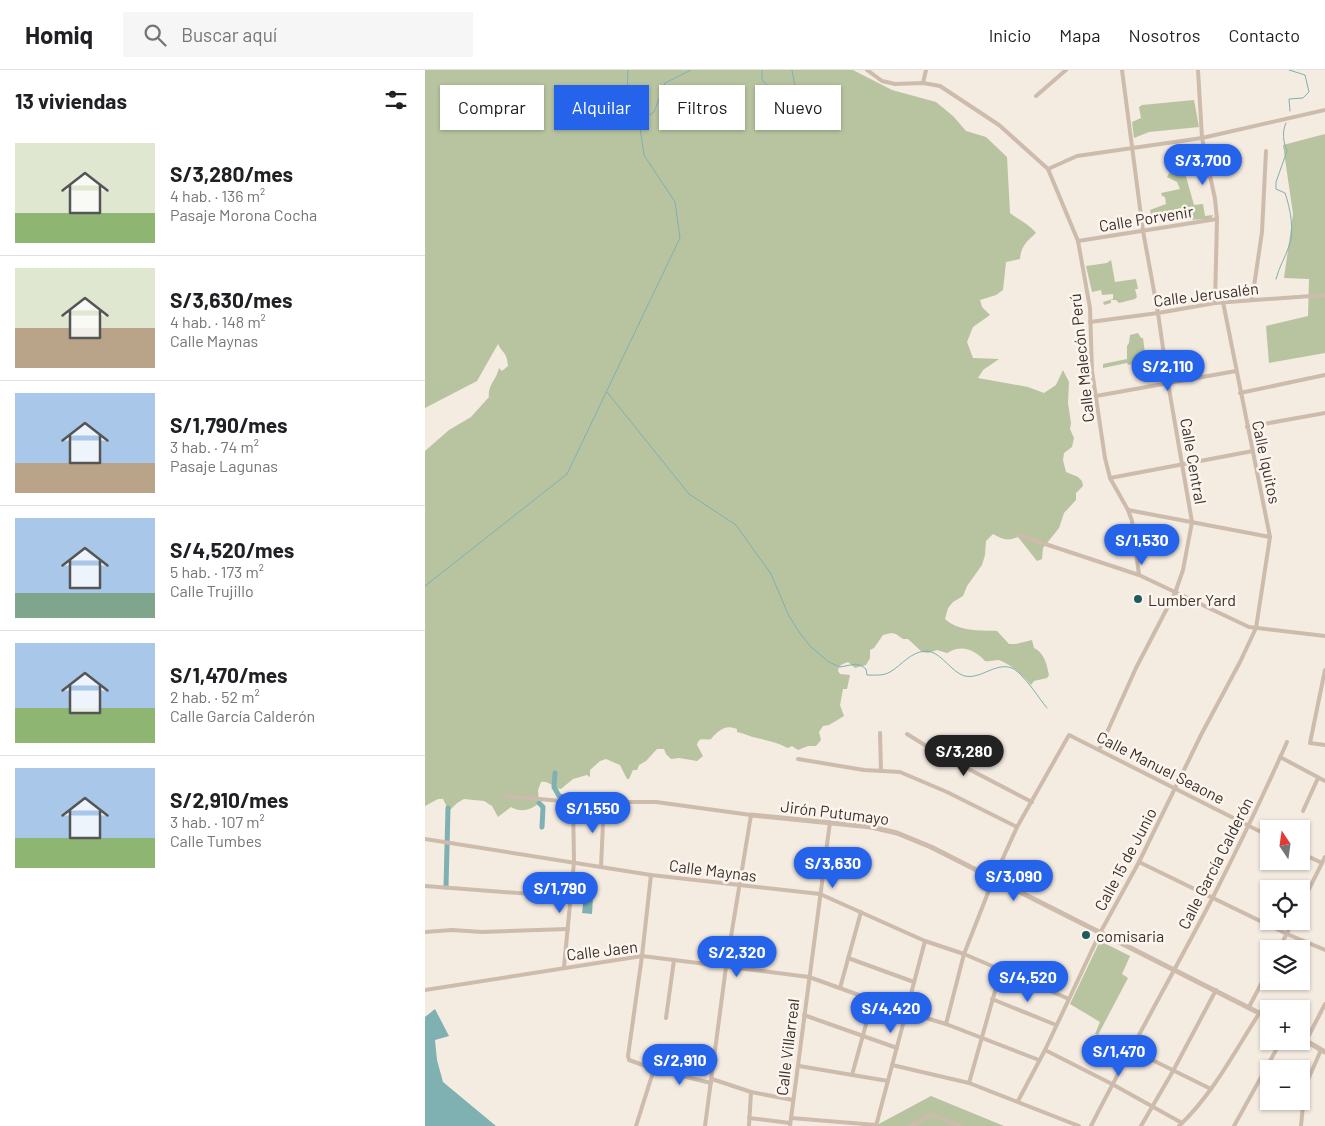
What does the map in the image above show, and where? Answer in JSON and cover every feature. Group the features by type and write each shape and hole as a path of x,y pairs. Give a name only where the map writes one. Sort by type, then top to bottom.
{"street":[{"path":"867,70 882,81 895,84 923,83 940,86 988,117 1048,169 1077,156 1203,138 1325,110"},
{"path":"923,83 926,70"},
{"path":"1036,96 1067,70"},
{"name":"Calle Central","path":"1099,750 1136,668 1175,593 1183,570 1192,522 1167,383 1158,313 1143,231 1122,70"},
{"path":"1198,70 1203,138 1217,219 1215,302"},
{"path":"1252,300 1262,232 1266,151"},
{"name":"Calle Malecón Perú","path":"1048,169 1078,242 1090,308 1091,371 1105,458 1110,478 1132,521 1139,575"},
{"name":"Calle Porvenir","path":"1078,242 1217,219"},
{"name":"Calle Jerusalén","path":"1090,322 1158,313 1215,302 1325,295"},
{"name":"Calle Iquitos","path":"1223,302 1270,537 1255,628"},
{"path":"1096,396 1236,370"},
{"path":"1240,393 1325,375"},
{"path":"1247,427 1325,413"},
{"path":"1110,478 1253,451"},
{"path":"1128,510 1270,537"},
{"path":"1018,535 1139,575 1255,628 1325,635"},
{"name":"Calle 15 de Junio","path":"1018,1101 1045,1050 1100,934 1139,862 1202,733 1240,662 1255,628"},
{"path":"1325,670 1310,743 1325,745"},
{"path":"879,733 881,771"},
{"path":"907,734 936,752 1032,802 1017,827 993,880 964,954 946,1024"},
{"name":"Calle Manuel Seaone","path":"1032,802 1069,735 1260,832"},
{"name":"Calle García Calderón","path":"1091,1126 1130,1049 1213,898 1249,826 1287,742"},
{"path":"1280,757 1325,781"},
{"path":"798,759 900,772 947,792 1017,827"},
{"path":"1303,811 1318,778"},
{"name":"Jirón Putumayo","path":"505,796 573,802 656,802 751,815 871,827 897,833 931,847 1100,934 1260,1012"},
{"path":"565,968 573,862 573,802"},
{"path":"601,867 604,802"},
{"path":"705,1126 726,967 751,815"},
{"name":"Calle Villarreal","path":"791,1123 830,822"},
{"name":"Calle Maynas","path":"425,840 651,875 820,894 925,941 964,954 1069,999"},
{"path":"1310,857 1322,863"},
{"path":"1310,887 1325,858"},
{"path":"1139,862 1287,934 1325,950"},
{"path":"651,875 629,1060 654,1069 793,1100"},
{"path":"425,886 571,897"},
{"path":"840,988 861,912"},
{"path":"425,932 568,929"},
{"path":"1284,940 1289,930"},
{"path":"749,1118 791,1123 876,1125 925,941"},
{"name":"Calle Jaen","path":"425,990 642,956 809,977 946,1024 1039,1060"},
{"path":"848,958 915,982"},
{"path":"665,1018 674,960"},
{"path":"969,1083 1001,970"},
{"path":"1249,1007 1260,986"},
{"path":"1141,1126 1216,990"},
{"path":"993,999 1056,1025"},
{"path":"852,1074 873,1000"},
{"path":"1310,1029 1325,1004"},
{"path":"1045,1050 1153,1106 1181,1125 1211,1089 1260,1012"},
{"path":"804,1015 897,1048"},
{"path":"1301,1126 1307,1082 1323,1051 1310,1043"},
{"path":"1130,1049 1211,1089"},
{"path":"1234,1126 1276,1050"},
{"path":"892,1065 969,1083 1079,1126"},
{"path":"799,1066 888,1081"},
{"path":"635,1126 654,1069"},
{"path":"749,1126 751,1092"},
{"path":"911,1126 933,1115 960,1126"}],"green space":[{"path":"425,70 853,70 892,90 936,102 953,116 966,131 986,137 1007,157 1010,213 1036,233 1025,244 1020,259 1006,262 1003,290 996,295 980,300 982,307 990,315 973,327 967,342 973,358 999,359 983,370 978,378 1028,387 1044,393 1056,385 1063,370 1069,382 1070,429 1074,438 1072,447 1064,453 1063,460 1066,472 1078,477 1082,481 1083,486 1076,493 1076,500 1064,513 1059,528 1043,548 1042,559 1037,561 1018,537 1005,539 993,534 986,541 982,565 967,586 963,596 953,602 948,608 945,619 963,628 997,631 1009,644 1032,640 1034,648 1045,659 1049,675 1047,678 1034,681 1031,685 1016,670 1002,661 985,661 977,653 963,648 947,653 937,650 928,653 922,652 908,639 903,639 891,633 883,635 874,648 870,650 870,658 866,665 855,668 848,662 839,667 838,671 840,674 850,675 847,689 843,689 840,705 844,716 829,725 823,726 819,732 821,740 816,746 808,746 798,750 792,746 788,748 737,732 737,729 729,727 720,731 711,739 699,741 697,745 703,756 697,761 679,758 671,759 664,749 657,749 646,761 639,765 637,770 633,770 629,779 627,779 620,765 606,759 600,761 590,770 590,777 587,775 573,779 561,789 546,782 541,782 538,790 539,803 526,810 518,810 511,807 498,817 492,806 484,801 464,799 449,811 443,799 438,799 425,806 425,451 449,430 471,417 489,397 489,389 499,368 502,371 508,366 506,356 498,344 477,381 425,408"},
{"path":"1194,100 1199,127 1149,132 1134,138 1132,122 1141,118 1139,107 1142,105"},
{"path":"1325,134 1325,353 1269,363 1266,326 1308,316 1309,279 1284,278 1293,214 1283,145"},
{"path":"1188,156 1193,161 1191,166 1185,169 1185,173 1194,205 1203,204 1205,216 1213,215 1211,219 1179,219 1180,215 1172,211 1162,219 1160,217 1152,218 1150,210 1166,204 1165,197 1161,193 1180,189 1177,182 1167,177 1172,168 1180,165 1179,160"},
{"path":"1111,260 1115,282 1136,279 1138,289 1135,289 1137,297 1135,299 1119,303 1116,300 1111,300 1111,303 1104,305 1103,302 1113,299 1113,294 1102,295 1101,290 1092,292 1086,266 1107,263"},
{"path":"1138,333 1143,338 1146,361 1103,368 1103,364 1127,359 1127,346 1130,335"},
{"path":"1100,941 1130,956 1122,974 1128,978 1098,1035 1095,1034 1100,1022 1070,1004"},
{"path":"931,1096 1004,1126 875,1126"}],"water":[{"path":"584,896 593,897 592,914 582,913"},
{"path":"435,1009 449,1036 435,1040 437,1060 443,1082 496,1126 425,1126 425,1017"}],"waterway":[{"path":"425,586 567,474 680,238 675,202 644,155 639,122 627,97 628,70"},
{"path":"649,115 654,112 665,83 691,70"},
{"path":"762,70 762,80 779,96 796,92 792,70"},
{"path":"1289,70 1305,75 1309,92 1303,98 1289,99 1290,111"},
{"path":"1276,279 1292,234 1290,212 1285,193 1276,189 1276,182 1287,151 1284,137 1286,123"},
{"path":"607,392 689,494 736,525 771,574 789,616 799,632 811,647 829,662 840,667 856,664 866,669 867,675 882,675 890,672 915,654 926,651 940,657 960,674 967,676 982,674 996,668 1011,668 1022,676 1047,708"},
{"path":"555,773 554,787 559,796 572,799 573,802"},
{"path":"539,803 543,807 542,827"},
{"path":"446,887 448,808"}],"place":[{"name":"Lumber Yard","path":"1138,599"},
{"name":"comisaria","path":"1086,935"}]}
